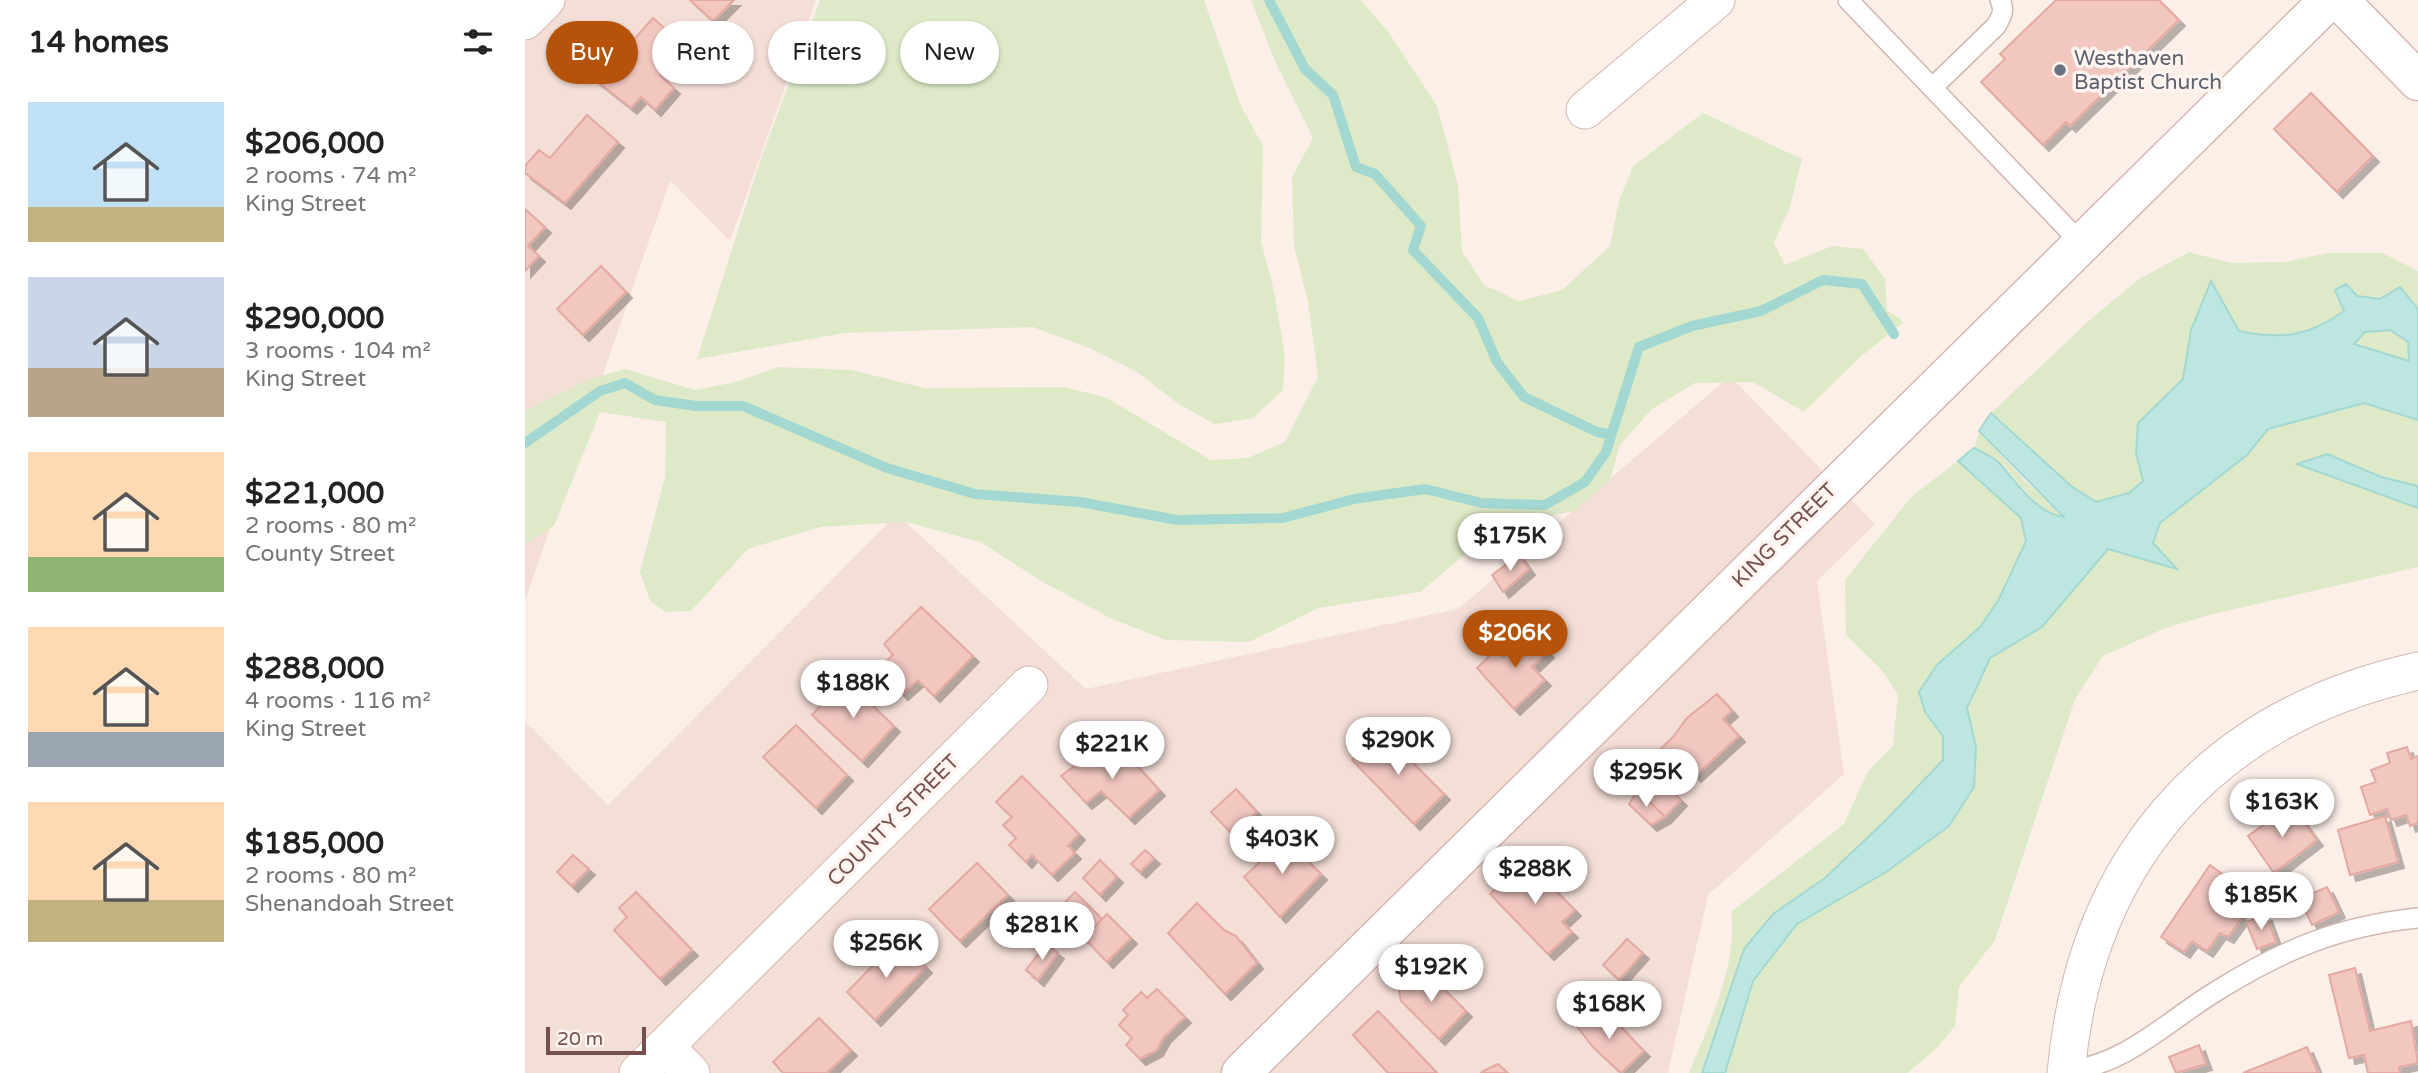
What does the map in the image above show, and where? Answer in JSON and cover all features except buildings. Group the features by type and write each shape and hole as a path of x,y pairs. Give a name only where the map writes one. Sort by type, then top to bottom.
{"street":[{"path":"1585,110 1716,0"},
{"name":"KING STREET","path":"1241,1073 2329,0"},
{"path":"2339,0 2418,81"},
{"path":"2066,1072 2073,1023 2087,962 2114,894 2141,846 2175,802 2215,764 2261,731 2310,706 2380,679 2418,671"},
{"name":"COUNTY STREET","path":"638,1073 1029,685"},
{"path":"665,1046 691,1073"}],"lane":[{"path":"1848,0 2081,243"},
{"path":"1932,88 1996,26 2002,16 2003,6 2000,0"},
{"path":"2066,1072 2089,1069 2118,1058 2214,992 2295,947 2325,935 2418,918"}],"shaded area":[{"path":"525,0 816,0 809,21 768,21 768,84 786,84 730,241 670,180 525,601"},
{"path":"1730,376 1875,524 1817,581 1844,774 1708,895 1668,1073 525,1073 525,721 608,805 897,514 1086,689 1458,609"}],"green space":[{"path":"820,0 1204,0 1241,106 1263,146 1261,241 1274,291 1285,357 1283,390 1253,418 1215,424 1180,405 1137,372 1089,348 1033,327 845,333 697,359 760,161 789,84 886,84 886,21 812,21"},
{"path":"1251,0 1361,0 1389,33 1437,106 1458,185 1462,251 1484,285 1519,301 1562,290 1610,246 1619,201 1633,166 1703,113 1802,159 1790,207 1774,243 1785,265 1832,246 1863,249 1885,279 1887,310 1904,322 1859,358 1804,412 1753,382 1695,383 1652,409 1620,445 1610,480 1574,511 1499,526 1420,592 1318,608 1249,642 1166,640 1112,619 1041,581 980,542 906,522 820,527 748,549 691,611 665,612 650,601 640,572 665,477 666,422 600,412 554,526 525,544 525,411 590,379 625,369 695,390 736,382 779,367 851,370 925,388 1065,387 1107,398 1211,460 1248,458 1285,442 1318,377 1308,302 1294,246 1292,177 1313,138 1274,59"},
{"path":"2189,252 2230,263 2285,262 2327,253 2383,253 2418,271 2418,309 2413,301 2357,296 2318,327 2289,335 2257,335 2239,332 2211,281 2191,330 2183,379 2138,423 2136,453 2143,481 2129,493 2096,502 2071,486 1991,413 2092,318 2139,279"},
{"path":"2390,330 2408,342 2409,361 2354,344 2365,332"},
{"path":"2364,403 2418,420 2418,486 2381,477 2327,454 2298,464 2418,508 2418,567 2209,615 2163,629 2103,656 2075,699 1995,940 1959,987 1955,1026 1936,1049 1907,1073 1725,1073 1753,981 1797,924 1886,872 1950,826 1974,787 1976,747 1967,708 1990,658 2042,627 2108,549 2176,568 2153,543 2160,523 2247,455 2268,429"},
{"path":"1979,431 2024,480 2065,517 2043,508 2003,466 1974,448"},
{"path":"1958,461 2021,518 2026,541 1999,599 1980,627 1937,665 1925,712 1943,736 1943,760 1887,819 1825,878 1773,914 1718,1029 1702,1073 1689,1073 1713,1015 1726,973 1732,932 1731,912 1844,824 1868,771 1893,746 1898,695 1882,670 1846,635 1845,580 1912,496"}],"water":[{"path":"2211,281 2239,331 2268,335 2307,331 2344,311 2335,290 2346,284 2357,296 2380,299 2400,287 2418,309 2418,420 2364,403 2268,429 2247,455 2160,523 2153,543 2177,569 2108,549 2042,627 1990,658 1967,708 1976,747 1974,787 1949,826 1886,872 1797,924 1753,981 1725,1073 1702,1073 1744,949 1773,914 1825,878 1887,819 1943,760 1943,736 1925,712 1919,692 1937,665 1980,627 1999,599 2026,541 2021,518 1958,461 1974,448 1998,462 2044,510 2064,517 1979,431 1991,413 2071,486 2096,502 2129,493 2143,481 2136,453 2138,423 2183,379 2191,330","holes":["2390,330 2408,342 2409,361 2354,344 2365,332"]},
{"path":"2327,454 2381,477 2418,486 2418,508 2297,464"}],"waterway":[{"path":"1269,0 1305,69 1333,95 1356,167 1375,174 1421,226 1413,250 1478,318 1497,362 1524,397 1597,432 1609,434"},
{"path":"525,443 600,391 625,383 655,400 696,406 743,406 887,468 975,494 1080,502 1177,520 1283,518 1354,499 1425,489 1482,503 1545,505 1585,482 1606,452 1639,347 1692,326 1761,311 1823,280 1862,284 1894,334"}],"place":[{"name":"Westhaven Baptist Church","path":"2060,70"}]}
